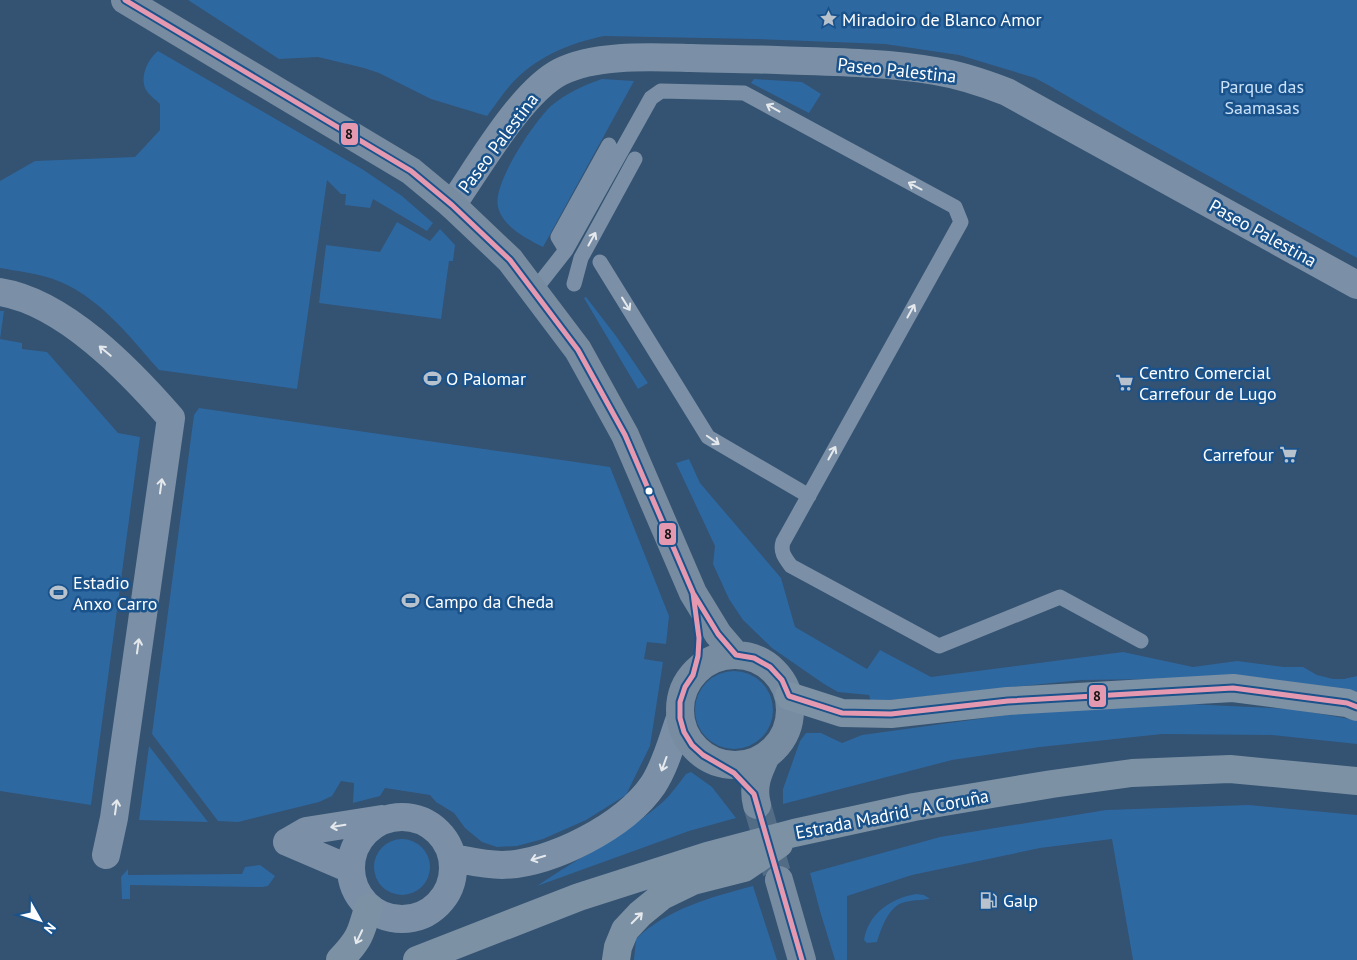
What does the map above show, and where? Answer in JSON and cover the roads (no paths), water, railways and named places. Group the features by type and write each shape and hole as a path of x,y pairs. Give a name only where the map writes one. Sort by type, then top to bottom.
{"highway":[{"path":"789,696 842,713 891,714 1008,701 1233,688 1346,703 1357,707"},
{"name":"Estrada Madrid - A Coruña","path":"417,960 579,897 707,856 794,833 914,807 1052,784 1132,774 1230,769 1357,781"},
{"path":"616,960 618,947 625,930 640,914 662,896 693,881 744,868 794,833"},
{"path":"340,960 356,943 368,908"}],"street":[{"path":"125,0 411,171 452,205 510,260 578,350 625,436 693,593 718,634 736,655"},
{"name":"Paseo Palestina","path":"452,205 522,105 540,87 560,72 585,62 645,57 752,59 897,66 962,76 1008,92 1357,285"},
{"path":"0,292 38,303 84,333 127,371 170,418 114,818 106,855"},
{"path":"693,593 700,638 693,674"},
{"path":"736,655 754,658 770,667 782,680 789,696 790,713 787,730 778,744 766,756 756,777 755,800 734,773 703,755 692,745 684,732 680,718 680,702 685,687 693,674 705,663 720,657 736,655"},
{"path":"452,858 487,865 522,863 557,852 583,841 607,827 628,812 661,772 680,718"},
{"path":"716,762 733,766 750,763 766,756"},
{"path":"350,869 287,842 306,832 404,816 420,820 435,828 446,842 452,858 453,874 449,889 440,903 428,913 413,919 397,920 381,916 368,908 358,897 352,883 350,869 352,852 360,838 372,826 386,819"},
{"path":"778,880 802,960"}],"lane":[{"path":"533,292 566,250 652,98 661,91 744,93 955,207 961,222 781,548 783,555 791,566 939,646 1060,596 1141,641"},
{"path":"566,250 558,237 610,146"},
{"path":"574,284 581,258 635,160"},
{"path":"600,262 708,437 809,496"}],"tunnel":[{"path":"757,805 779,880"}],"place":[{"name":"Miradoiro de Blanco Amor","path":"828,19"},
{"name":"O Palomar","path":"432,378"},
{"name":"Centro Comercial Carrefour de Lugo","path":"1125,382"},
{"name":"Carrefour","path":"1288,454"},
{"name":"Estadio Anxo Carro","path":"59,592"},
{"name":"Campo da Cheda","path":"411,601"},
{"name":"Galp","path":"989,900"}],"park label":[{"name":"Parque das Saamasas","path":"1262,96"}]}
